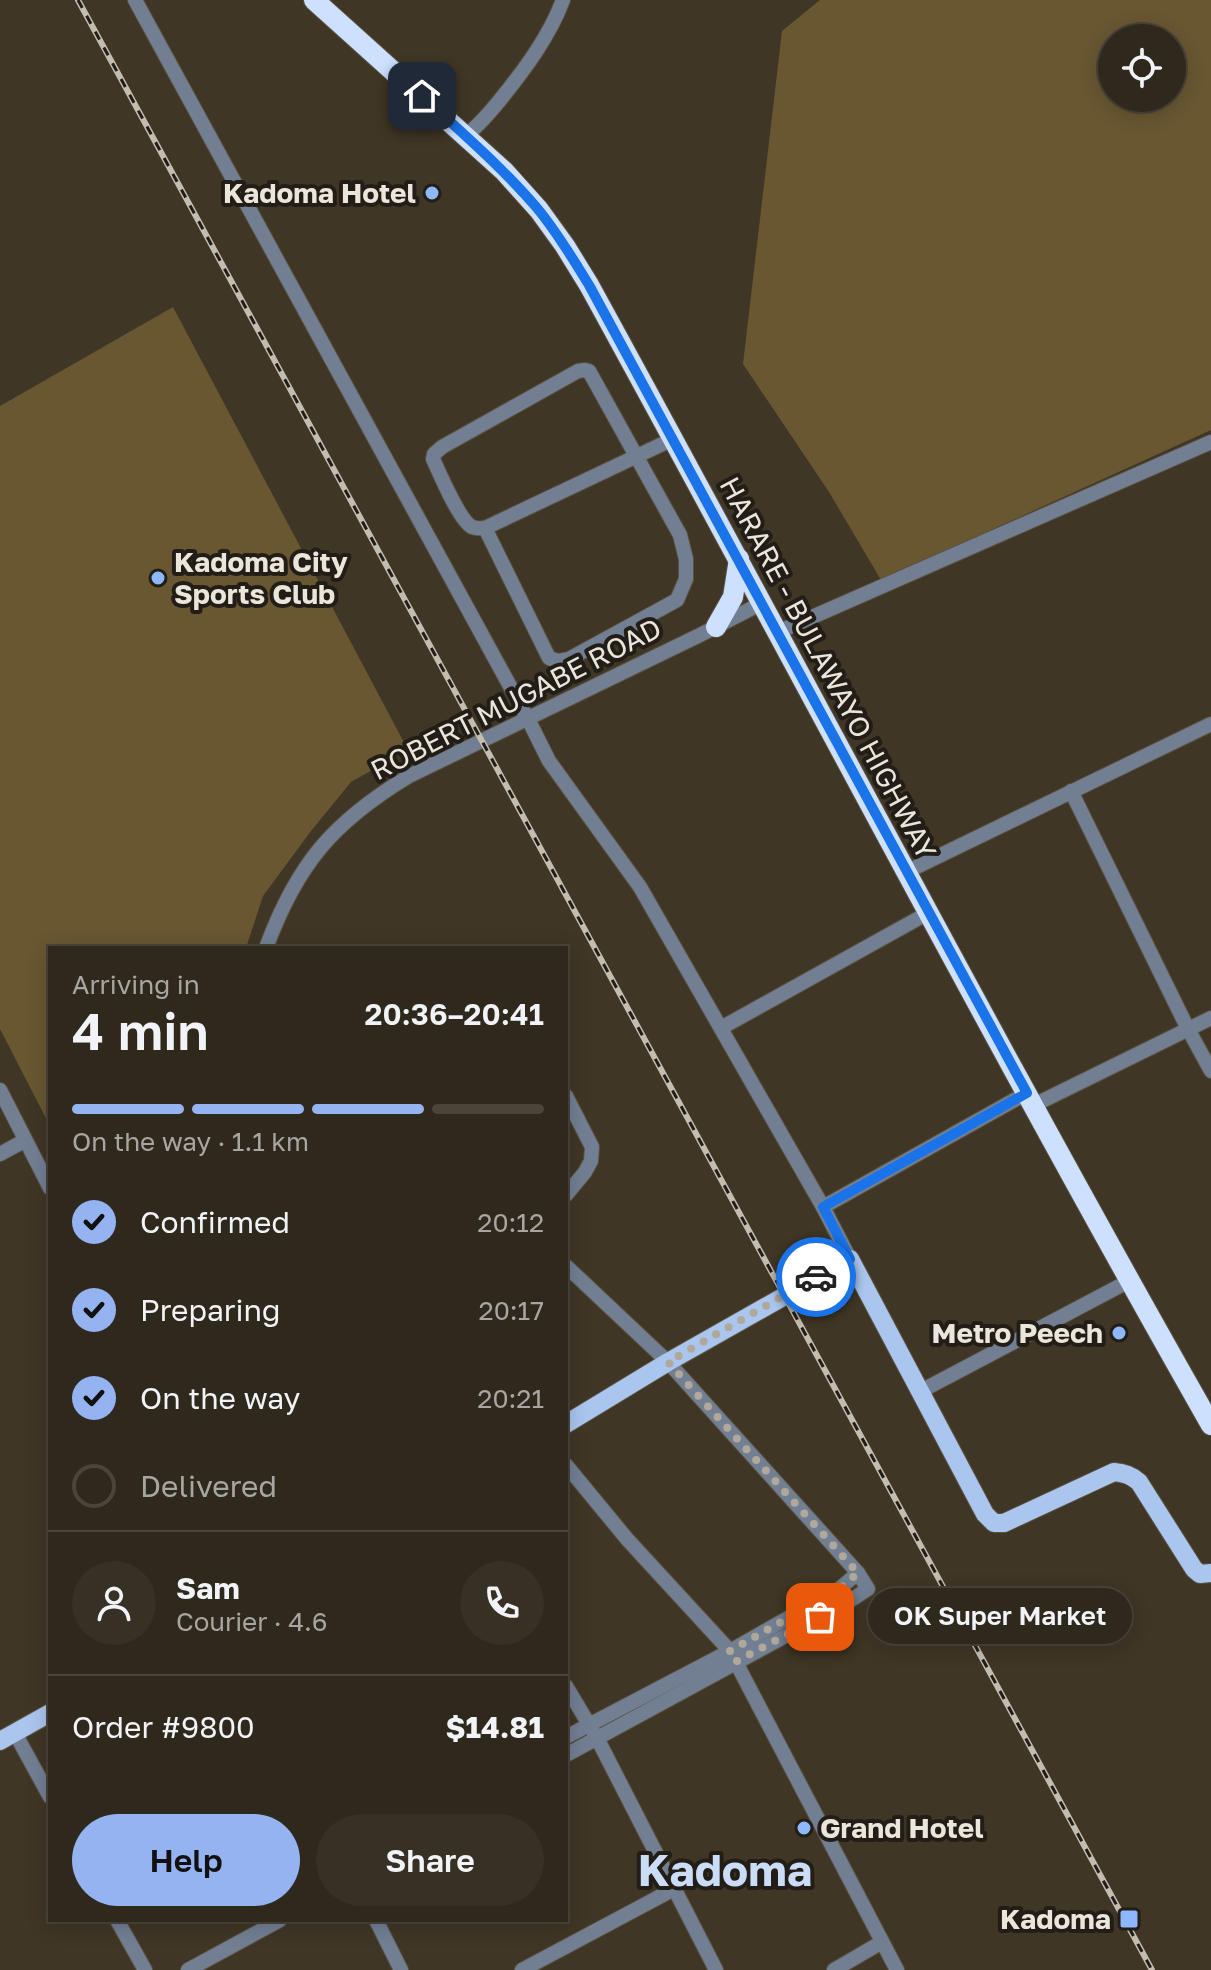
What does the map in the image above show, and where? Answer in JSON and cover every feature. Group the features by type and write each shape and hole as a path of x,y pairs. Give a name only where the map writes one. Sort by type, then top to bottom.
{"highway":[{"name":"HARARE - BULAWAYO HIGHWAY","path":"314,0 504,171 539,210 565,246 1211,1425"},
{"path":"716,627 733,597 739,559"}],"main road":[{"path":"568,1423 850,1259 985,1514 994,1523 1004,1523 1114,1472 1124,1473 1139,1482 1194,1569 1200,1574 1211,1573"},
{"path":"8,1737 48,1714"}],"street":[{"path":"135,0 549,761 640,887 850,1259"},
{"path":"465,136 481,123 519,77 542,44 563,0"},
{"path":"485,528 549,658 558,661 569,659 677,600 686,579 686,559 680,535 638,456 589,371 578,371 434,454 433,459 466,522 485,528 638,456 673,439"},
{"path":"778,632 1211,442"},
{"name":"ROBERT MUGABE ROAD","path":"267,946 287,897 322,844 383,792 409,776 762,603"},
{"path":"906,872 1211,724"},
{"path":"1071,791 1211,1071"},
{"path":"721,1028 928,913"},
{"path":"823,1207 1030,1099 1211,1018"},
{"path":"0,1090 48,1184"},
{"path":"568,1100 592,1147 591,1161 568,1193"},
{"path":"0,1154 24,1141"},
{"path":"568,1268 668,1362 858,1573 868,1589 848,1602 568,1736"},
{"path":"921,1391 1131,1280"},
{"path":"568,1467 732,1657 897,1970"},
{"path":"568,1754 732,1657 839,1589 858,1573"},
{"path":"568,1689 597,1738 716,1970"},
{"path":"8,1737 48,1794"},
{"path":"522,1970 674,1889"},
{"path":"118,1922 145,1970"},
{"path":"188,1970 276,1922"},
{"path":"377,1922 401,1970"},
{"path":"834,1970 882,1942"}],"shaded area":[{"path":"820,0 1211,0 1211,430 881,580 829,492 743,364 782,31"},
{"name":"Kadoma City Sports Club","path":"173,307 408,750 351,782 263,896 247,946 48,946 48,1122 0,1029 0,406"}],"railway":[{"path":"78,0 1152,1970"}],"way so far":[{"path":"816,1277 668,1362 858,1573 839,1589 730,1651 735,1662 820,1617"}],"place":[{"name":"Kadoma Hotel","path":"432,193"},
{"name":"Kadoma City Sports Club","path":"158,578"},
{"name":"Metro Peech","path":"1119,1333"},
{"name":"OK Super Market","path":"820,1617"},
{"name":"Grand Hotel","path":"804,1828"},
{"name":"Kadoma","path":"1129,1919"}],"district":[{"name":"Kadoma","path":"725,1871"}],"route":[{"path":"422,96 504,171 539,210 589,285 1027,1093 823,1207 850,1259 816,1277"}]}
